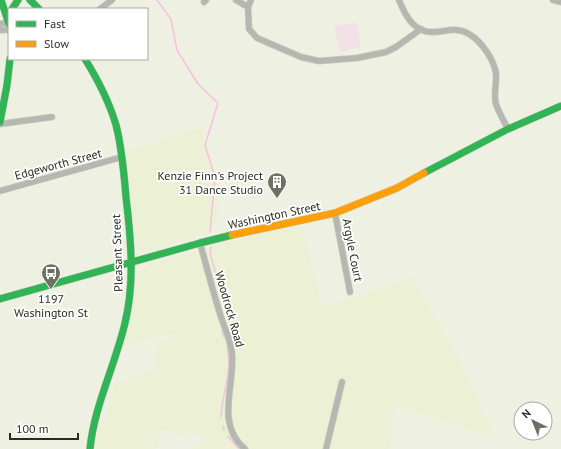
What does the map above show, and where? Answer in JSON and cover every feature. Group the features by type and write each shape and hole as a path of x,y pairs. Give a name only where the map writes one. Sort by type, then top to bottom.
{"main road":[{"path":"1,0 8,10"},
{"path":"8,0 8,10"},
{"path":"10,8 18,0"},
{"path":"30,0 38,8"},
{"path":"0,123 10,60"},
{"name":"Pleasant Street","path":"86,60 95,74 107,99 115,121 122,158 129,219 131,262 130,291 127,312 96,417 90,449"},
{"name":"Washington Street","path":"0,299 200,243 252,230 335,213 381,196 508,129 561,106"}],"street":[{"path":"101,8 112,0"},
{"path":"236,0 248,7"},
{"path":"251,0 248,7 250,29 258,38 301,57 319,61 357,58 386,52 396,47 421,29"},
{"path":"399,0 408,19 415,26 433,32 461,30 470,35 480,44 494,66 496,74 496,104 508,129"},
{"path":"553,0 561,2"},
{"path":"0,123 52,117"},
{"name":"Edgeworth Street","path":"0,191 122,158"},
{"name":"Argyle Court","path":"335,213 350,292"},
{"name":"Woodrock Road","path":"200,243 232,352 233,368 228,403 229,424 237,440 245,449"},
{"path":"326,449 342,382"}],"shaded area":[{"path":"356,22 361,47 340,52 334,26"},
{"path":"201,128 206,145 208,160 212,164 217,191 218,215 212,226 211,232 144,252 141,251 138,249 135,237 126,151"},
{"path":"301,226 322,307 412,278 462,364 494,437 395,405 389,449 191,449 209,437 160,430 157,447 154,449 95,449 96,435 100,424 104,421 115,385 154,369 158,341 174,340 175,334 151,338 124,346 133,310 137,278 141,270 149,265 256,234"}],"waterway":[{"path":"157,0 171,19 177,50 198,84 218,103 205,145 215,177 210,232"},
{"path":"211,247 210,254 223,297"},
{"path":"225,306 230,323"},
{"path":"222,332 224,337"},
{"path":"221,417 229,365 227,347"},
{"path":"223,426 224,430"},
{"path":"228,436 239,449"}],"traffic: fast":[{"path":"1,0 8,21"},
{"path":"13,8 18,0"},
{"path":"30,0 38,8"},
{"path":"0,122 10,60"},
{"path":"86,60 107,99 116,125 124,170 131,260 130,292 125,323 100,402 92,433 90,449"},
{"path":"424,173 508,129 561,106"},
{"path":"0,299 232,235"}],"traffic: slow":[{"path":"232,235 335,213 397,188 424,173"}],"place":[{"name":"Kenzie Finn's Project 31 Dance Studio","path":"277,199"},
{"name":"1197 Washington St","path":"51,290"}]}
